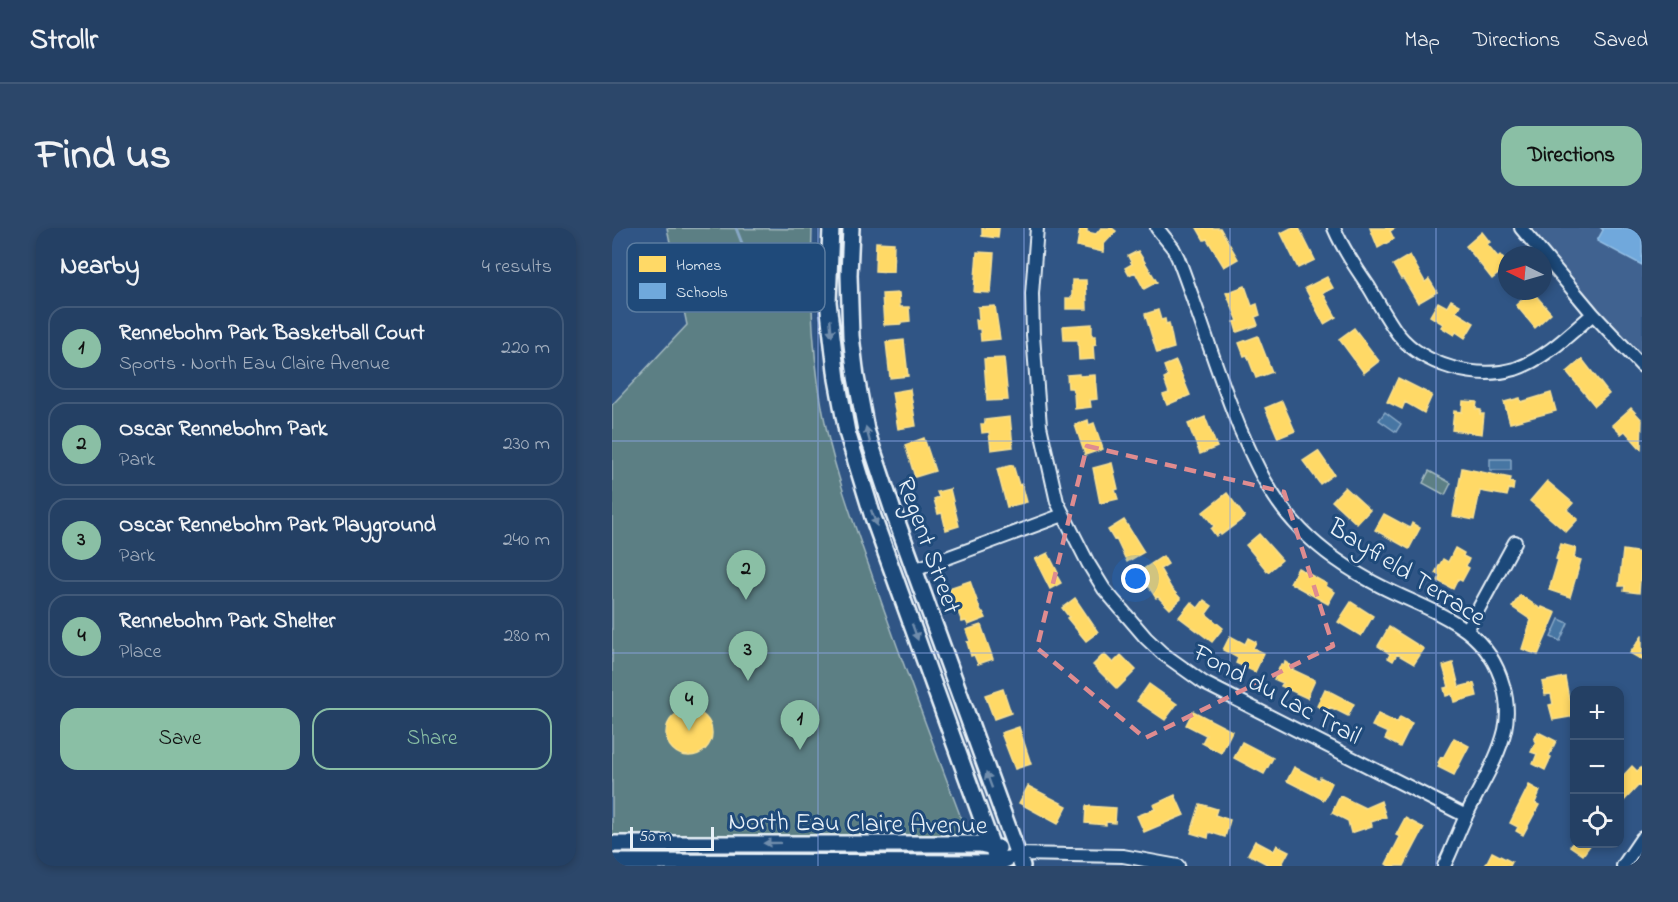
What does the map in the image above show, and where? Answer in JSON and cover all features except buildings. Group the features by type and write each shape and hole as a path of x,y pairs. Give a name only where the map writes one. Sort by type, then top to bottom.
{"street":[{"name":"Regent Street","path":"831,228 828,302 831,338 841,407 857,470 999,865"},
{"name":"Regent Street","path":"851,228 850,325 860,404 876,462 1020,860"},
{"name":"Fond du Lac Trail","path":"1037,228 1032,294 1040,426 1047,462 1063,515 1104,589 1146,638 1176,664 1221,693 1466,816"},
{"name":"Bayfield Terrace","path":"1157,228 1178,258 1231,407 1254,462 1293,522 1332,556 1370,580 1458,623 1483,644 1499,672 1505,694 1507,717 1505,730 1444,866"},
{"path":"1334,228 1399,334 1413,348 1449,367 1469,372 1499,372 1516,368 1536,359 1558,344 1593,314"},
{"path":"1521,228 1593,314 1642,366"},
{"path":"896,577 1063,515"},
{"path":"1467,630 1515,542"},
{"path":"1623,866 1642,838"},
{"path":"801,843 801,864"},
{"name":"North Eau Claire Avenue","path":"612,844 991,845 1020,860"},
{"path":"1020,860 1123,856 1178,866"},
{"name":"North Eau Claire Avenue","path":"612,862 999,865 1020,860"}],"highlighted area":[{"path":"1087,446 1284,492 1333,646 1145,738 1037,648"}],"shaded area":[{"path":"1521,228 1642,228 1642,366 1552,263 1552,246 1537,246"},
{"path":"1385,412 1401,424 1396,432 1379,420"},
{"path":"1490,459 1511,459 1511,470 1490,470"},
{"path":"1559,619 1568,623 1560,641 1551,637"}],"green space":[{"path":"667,228 812,229 812,243 670,243"},
{"path":"684,312 812,312 815,356 822,407 847,504 919,707 969,839 612,839 612,405 687,325"},
{"path":"1429,471 1451,483 1445,495 1423,483"}],"waterway":[{"path":"736,228 742,243"}],"place":[{"name":"Oscar Rennebohm Park","path":"746,600"},
{"name":"Oscar Rennebohm Park Playground","path":"748,681"},
{"name":"Rennebohm Park Shelter","path":"689,731"},
{"name":"Rennebohm Park Basketball Court","path":"800,750"}]}
